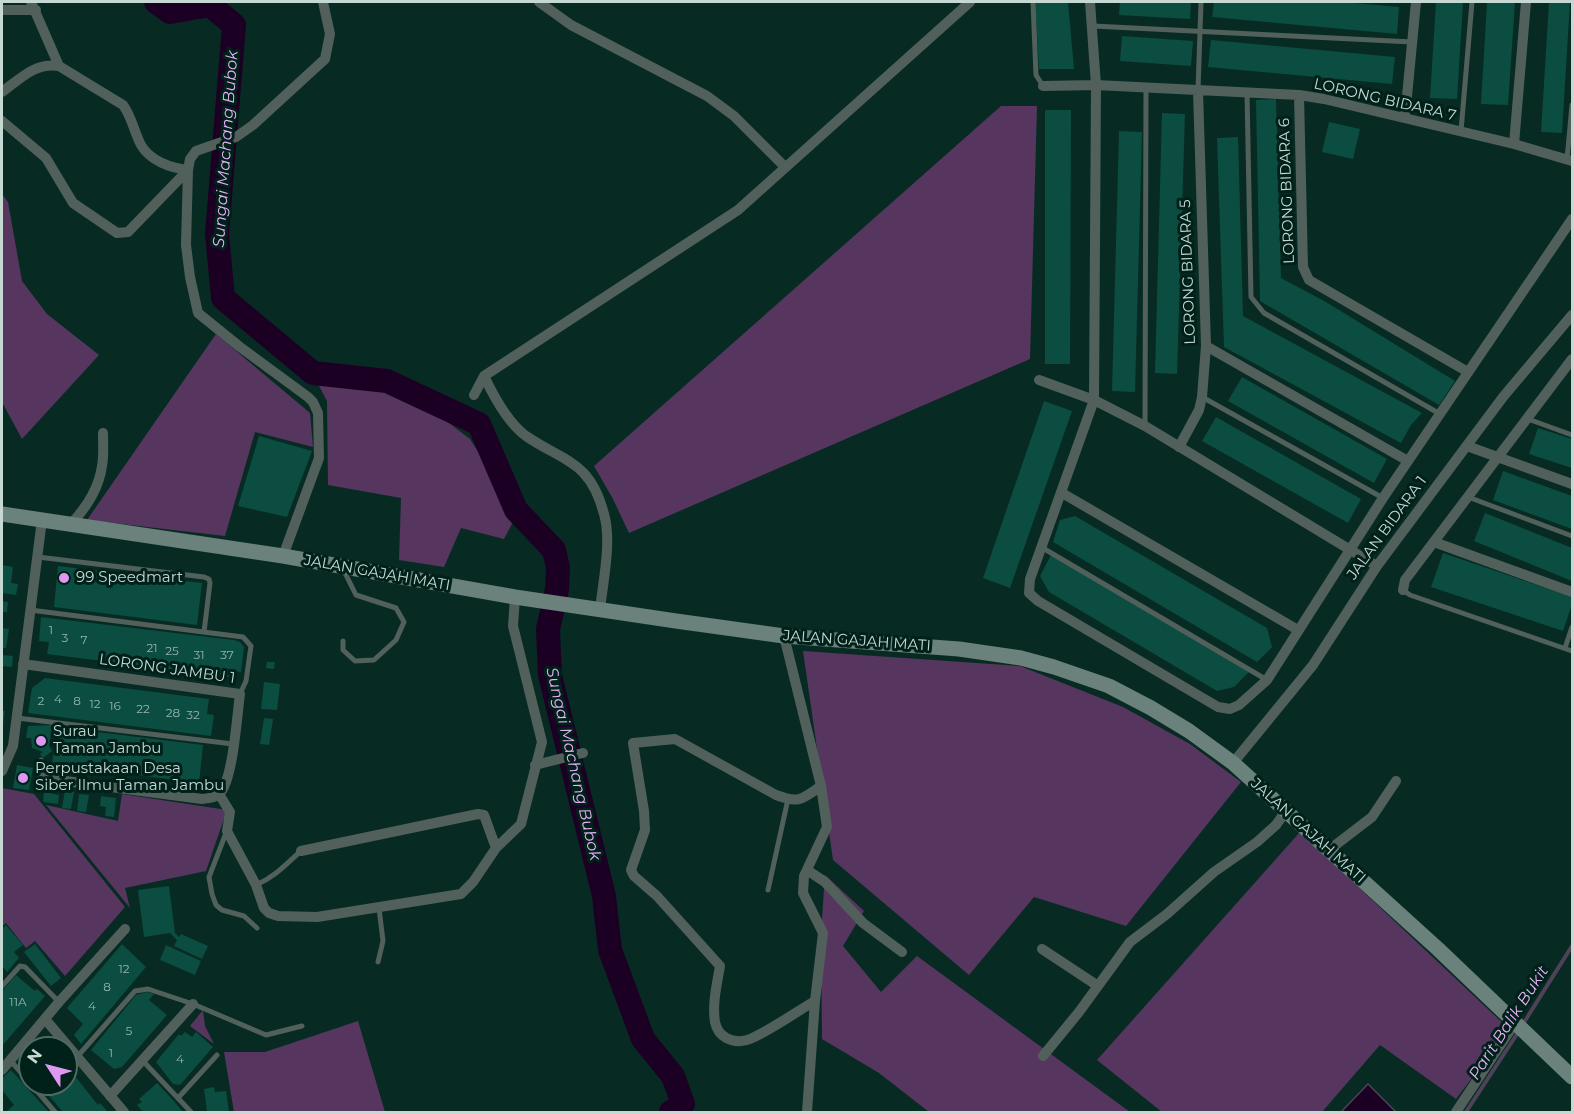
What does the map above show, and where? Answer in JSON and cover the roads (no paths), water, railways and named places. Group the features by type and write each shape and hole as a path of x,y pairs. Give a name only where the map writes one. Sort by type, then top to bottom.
{"main road":[{"name":"JALAN GAJAH MATI","path":"2,514 283,556 600,610 784,636 959,649 1021,658 1054,667 1109,687 1151,708 1189,731 1233,763 1438,949 1572,1077"}],"street":[{"path":"283,556 319,458 318,413 308,397 240,348 198,313 186,244 188,170 190,159 196,151 236,137 253,125 325,59 330,34 323,2"},
{"path":"539,2 571,25 707,96 734,116 784,167"},
{"path":"474,395 484,376 738,210 970,2"},
{"path":"1090,2 1096,85 1094,400 1030,579 1029,593 1038,601 1218,707 1230,709 1239,705 1267,680 1349,549 1572,219"},
{"path":"1405,117 1416,2"},
{"path":"1514,144 1526,2"},
{"path":"2,10 33,6 58,66"},
{"path":"2,92 32,69 48,64 58,66 123,105 142,148 152,156 163,164 188,170"},
{"name":"LORONG BIDARA 7","path":"1043,86 1096,85 1299,95 1405,117 1461,133 1514,144 1570,161"},
{"name":"LORONG BIDARA 5","path":"1179,447 1199,410 1206,346 1198,91"},
{"name":"LORONG BIDARA 6","path":"1299,95 1303,267 1309,280 1468,372"},
{"path":"2,121 46,158 73,203 117,233 128,232 188,170"},
{"name":"JALAN BIDARA 1","path":"1233,763 1313,665 1377,566 1503,397 1572,315"},
{"path":"1206,346 1408,460"},
{"path":"1403,590 1405,580 1468,497 1528,419 1567,374 1572,359"},
{"path":"484,376 505,413 524,435 573,462 584,472 595,489 605,515 607,537 600,610"},
{"path":"1039,380 1094,400 1145,426 1377,566"},
{"path":"71,524 84,510 94,490 102,467 103,433"},
{"path":"1467,446 1572,484"},
{"path":"1062,493 1298,630"},
{"path":"2,771 13,746 42,520"},
{"path":"1434,542 1572,592"},
{"path":"42,778 202,799 212,798 219,794 230,812 227,831 256,885 264,908 269,913 279,916 317,916 461,894 473,882 496,848 521,824 542,742 513,626 523,598"},
{"path":"784,636 821,786 827,826 804,876 803,894 823,933 815,1000 807,1113"},
{"name":"LORONG JAMBU 1","path":"23,664 240,694 228,780 219,794"},
{"path":"815,1000 747,1040 733,1041 725,1038 716,1023 714,1013 720,966 631,870 645,830 633,743 675,739 776,795 788,799 801,800 821,786"},
{"path":"535,765 583,753"},
{"path":"1329,850 1372,817 1396,781"},
{"path":"1043,1056 1130,942 1167,914 1214,872 1257,842 1276,825 1286,811"},
{"path":"301,851 478,814 483,815 486,820 496,848"},
{"path":"807,870 825,882 862,923 902,952"},
{"path":"2,1070 58,1002 125,929"},
{"path":"1042,949 1098,986"},
{"path":"110,1096 193,1004"},
{"path":"45,1018 60,1036"},
{"path":"1456,1113 1511,1029 1513,1021"},
{"path":"78,1058 123,1113"}],"lane":[{"path":"1033,2 1036,75 1043,86"},
{"path":"1198,91 1201,2"},
{"path":"1461,133 1472,2"},
{"path":"1093,26 1412,42"},
{"path":"1145,426 1146,88"},
{"path":"1247,93 1251,297 1264,313 1440,414"},
{"path":"1570,161 1572,105"},
{"path":"1202,397 1383,498"},
{"path":"1528,419 1572,435"},
{"path":"1468,497 1572,536"},
{"path":"1041,547 1267,680"},
{"path":"37,556 209,579 204,632"},
{"path":"342,567 356,595 396,608 404,622 396,640 374,660 355,661 343,650 343,641"},
{"path":"1403,590 1410,595 1572,651"},
{"path":"30,610 243,637 251,646 246,681 240,694"},
{"path":"1565,648 1572,627"},
{"path":"16,718 233,744"},
{"path":"42,760 42,778"},
{"path":"768,890 788,799"},
{"path":"227,831 209,877 212,894 216,905 222,910 244,916 257,928"},
{"path":"256,885 282,871 301,851"},
{"path":"378,962 383,940 379,908"},
{"path":"2,986 16,968 25,967 58,1002"},
{"path":"78,1056 135,992 148,989 193,1004 267,1035 302,1026"},
{"path":"178,1098 217,1055"},
{"path":"10,1059 18,1068"},
{"path":"142,1060 191,1113"},
{"path":"41,1096 55,1113"}],"waterway":[{"name":"Sungai Machang Bubok","path":"156,2 170,12 210,5 234,25 217,234 223,298 313,373 387,381 479,424 516,510 554,550 558,568 557,589 548,629 550,675 604,896 610,950 643,1039 673,1076 683,1104 671,1112"},
{"name":"Parit Balik Bukit","path":"1523,1024 1572,946"},
{"name":"Parit Balik Bukit","path":"1466,1112 1519,1031"}],"place":[{"name":"99 Speedmart","path":"64,578"},
{"name":"Surau Taman Jambu","path":"41,741"},
{"name":"Perpustakaan Desa Siber Ilmu Taman Jambu","path":"23,778"}]}
